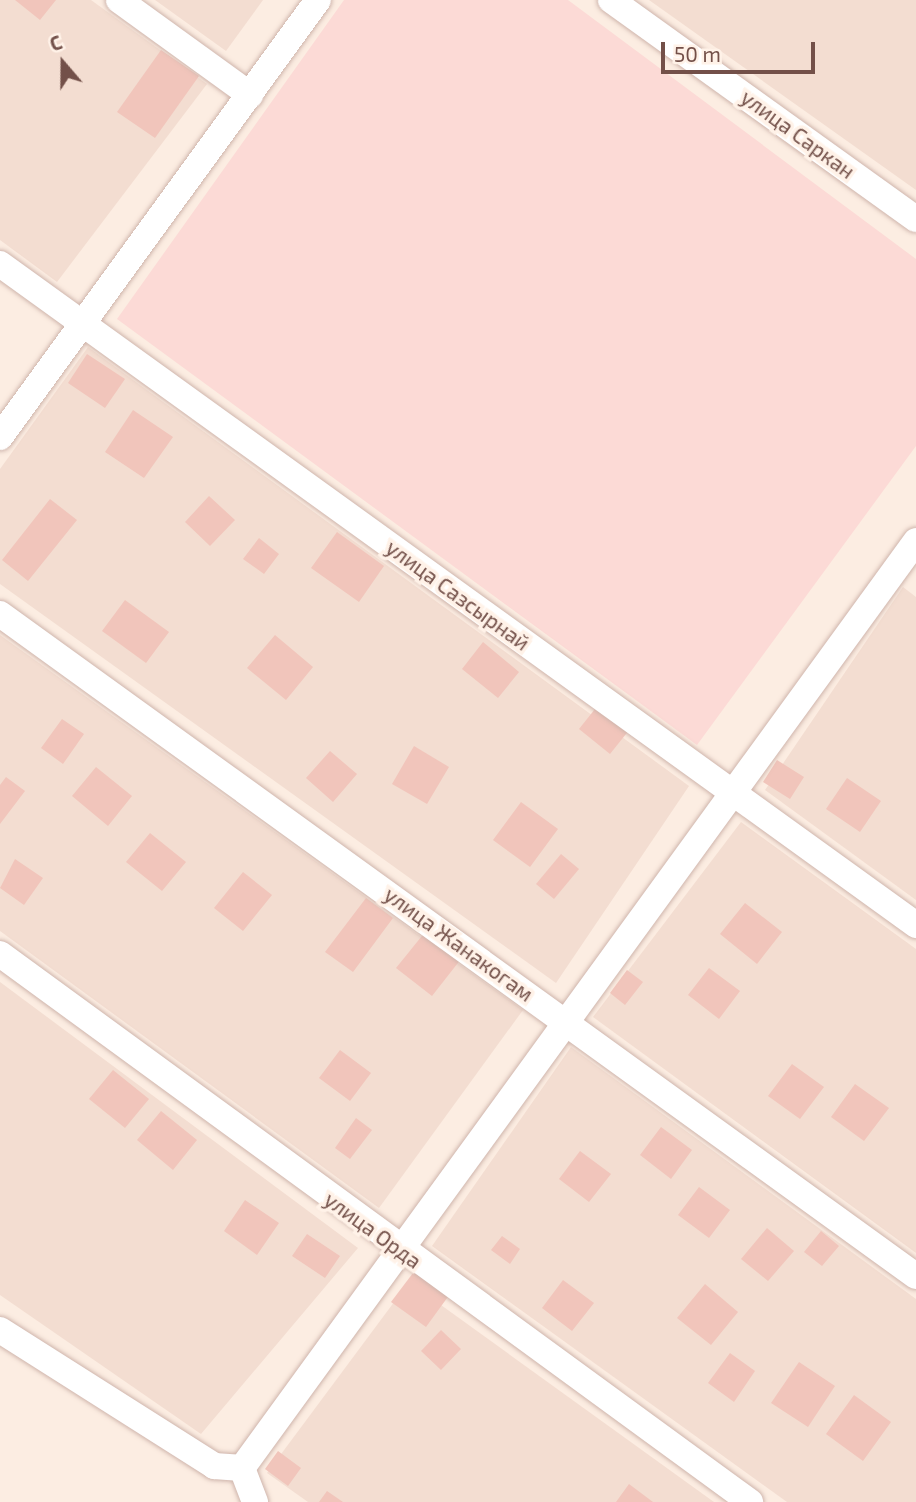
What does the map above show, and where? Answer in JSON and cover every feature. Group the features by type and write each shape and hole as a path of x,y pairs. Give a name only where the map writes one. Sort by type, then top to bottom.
{"street":[{"path":"119,0 250,95"},
{"path":"0,437 318,0"},
{"name":"улица Саркан","path":"611,0 916,219"},
{"name":"улица Сазсырнай","path":"0,264 916,925"},
{"path":"242,1468 402,1251 566,1021 912,554"},
{"name":"улица Жанакогам","path":"0,614 916,1276"},
{"name":"улица Орда","path":"0,954 402,1251 750,1502"},
{"path":"1,1330 214,1465 242,1468"},
{"path":"242,1468 255,1502"}],"shaded area":[{"path":"0,0 91,0 207,84 57,282 0,240"},
{"path":"155,0 263,0 226,51"},
{"path":"344,0 568,0 916,259 916,446 697,745 117,319"},
{"path":"649,0 916,0 916,190"},
{"path":"88,347 689,786 556,983 0,584 0,469"},
{"path":"903,587 916,597 916,900 765,790"},
{"path":"0,635 523,1010 379,1208 0,931"},
{"path":"741,822 916,949 916,1253 593,1017"},
{"path":"0,982 358,1248 201,1434 0,1295"},
{"path":"571,1047 916,1299 916,1502 787,1502 432,1246"},
{"path":"409,1282 714,1502 308,1502 267,1473"}],"building":[{"path":"15,0 56,0 40,20"},
{"path":"161,50 199,76 155,138 117,112"},
{"path":"87,354 125,379 105,408 68,383"},
{"path":"133,410 173,437 144,478 105,452"},
{"path":"209,496 235,520 210,546 185,522"},
{"path":"50,499 77,520 28,581 2,560"},
{"path":"337,532 384,566 359,602 311,568"},
{"path":"259,538 279,554 264,574 243,559"},
{"path":"125,600 169,632 146,663 102,631"},
{"path":"275,635 313,667 286,700 247,668"},
{"path":"483,642 519,672 498,698 462,669"},
{"path":"599,704 630,729 610,754 579,729"},
{"path":"62,719 84,734 63,764 41,748"},
{"path":"414,746 449,767 427,804 392,784"},
{"path":"330,751 357,774 333,802 306,778"},
{"path":"777,760 804,777 790,799 763,782"},
{"path":"96,767 132,796 108,826 72,796"},
{"path":"6,777 25,791 0,824 0,785"},
{"path":"847,778 881,801 860,832 826,809"},
{"path":"521,802 558,829 530,867 493,840"},
{"path":"150,833 186,862 162,891 126,862"},
{"path":"561,854 579,869 554,899 536,884"},
{"path":"15,859 43,878 24,905 0,888"},
{"path":"243,872 272,895 243,931 214,908"},
{"path":"366,898 393,918 353,972 325,952"},
{"path":"745,903 782,932 757,964 720,934"},
{"path":"426,931 461,959 432,996 396,968"},
{"path":"709,968 740,991 719,1019 688,995"},
{"path":"627,970 643,982 625,1005 610,993"},
{"path":"340,1050 371,1073 350,1101 319,1078"},
{"path":"792,1064 824,1087 800,1119 768,1096"},
{"path":"113,1070 149,1099 125,1128 89,1099"},
{"path":"855,1084 889,1108 864,1141 831,1117"},
{"path":"161,1111 197,1140 173,1170 137,1140"},
{"path":"356,1118 372,1130 350,1159 335,1148"},
{"path":"661,1127 692,1150 671,1179 640,1155"},
{"path":"580,1151 611,1174 589,1202 559,1179"},
{"path":"699,1187 730,1210 709,1238 678,1215"},
{"path":"245,1200 279,1223 257,1255 224,1231"},
{"path":"767,1228 794,1251 768,1281 741,1259"},
{"path":"821,1231 839,1246 822,1266 804,1252"},
{"path":"307,1234 340,1256 325,1278 292,1256"},
{"path":"502,1236 520,1249 510,1264 491,1250"},
{"path":"416,1269 450,1294 426,1327 391,1302"},
{"path":"563,1280 594,1303 572,1331 542,1308"},
{"path":"705,1284 738,1312 711,1345 677,1318"},
{"path":"441,1330 461,1349 441,1370 421,1351"},
{"path":"730,1353 755,1371 734,1402 708,1383"},
{"path":"799,1362 835,1386 808,1427 771,1403"},
{"path":"854,1395 891,1422 863,1461 826,1434"},
{"path":"278,1451 301,1468 288,1486 265,1469"},
{"path":"629,1484 653,1502 616,1502"},
{"path":"327,1491 343,1502 319,1502"}]}
